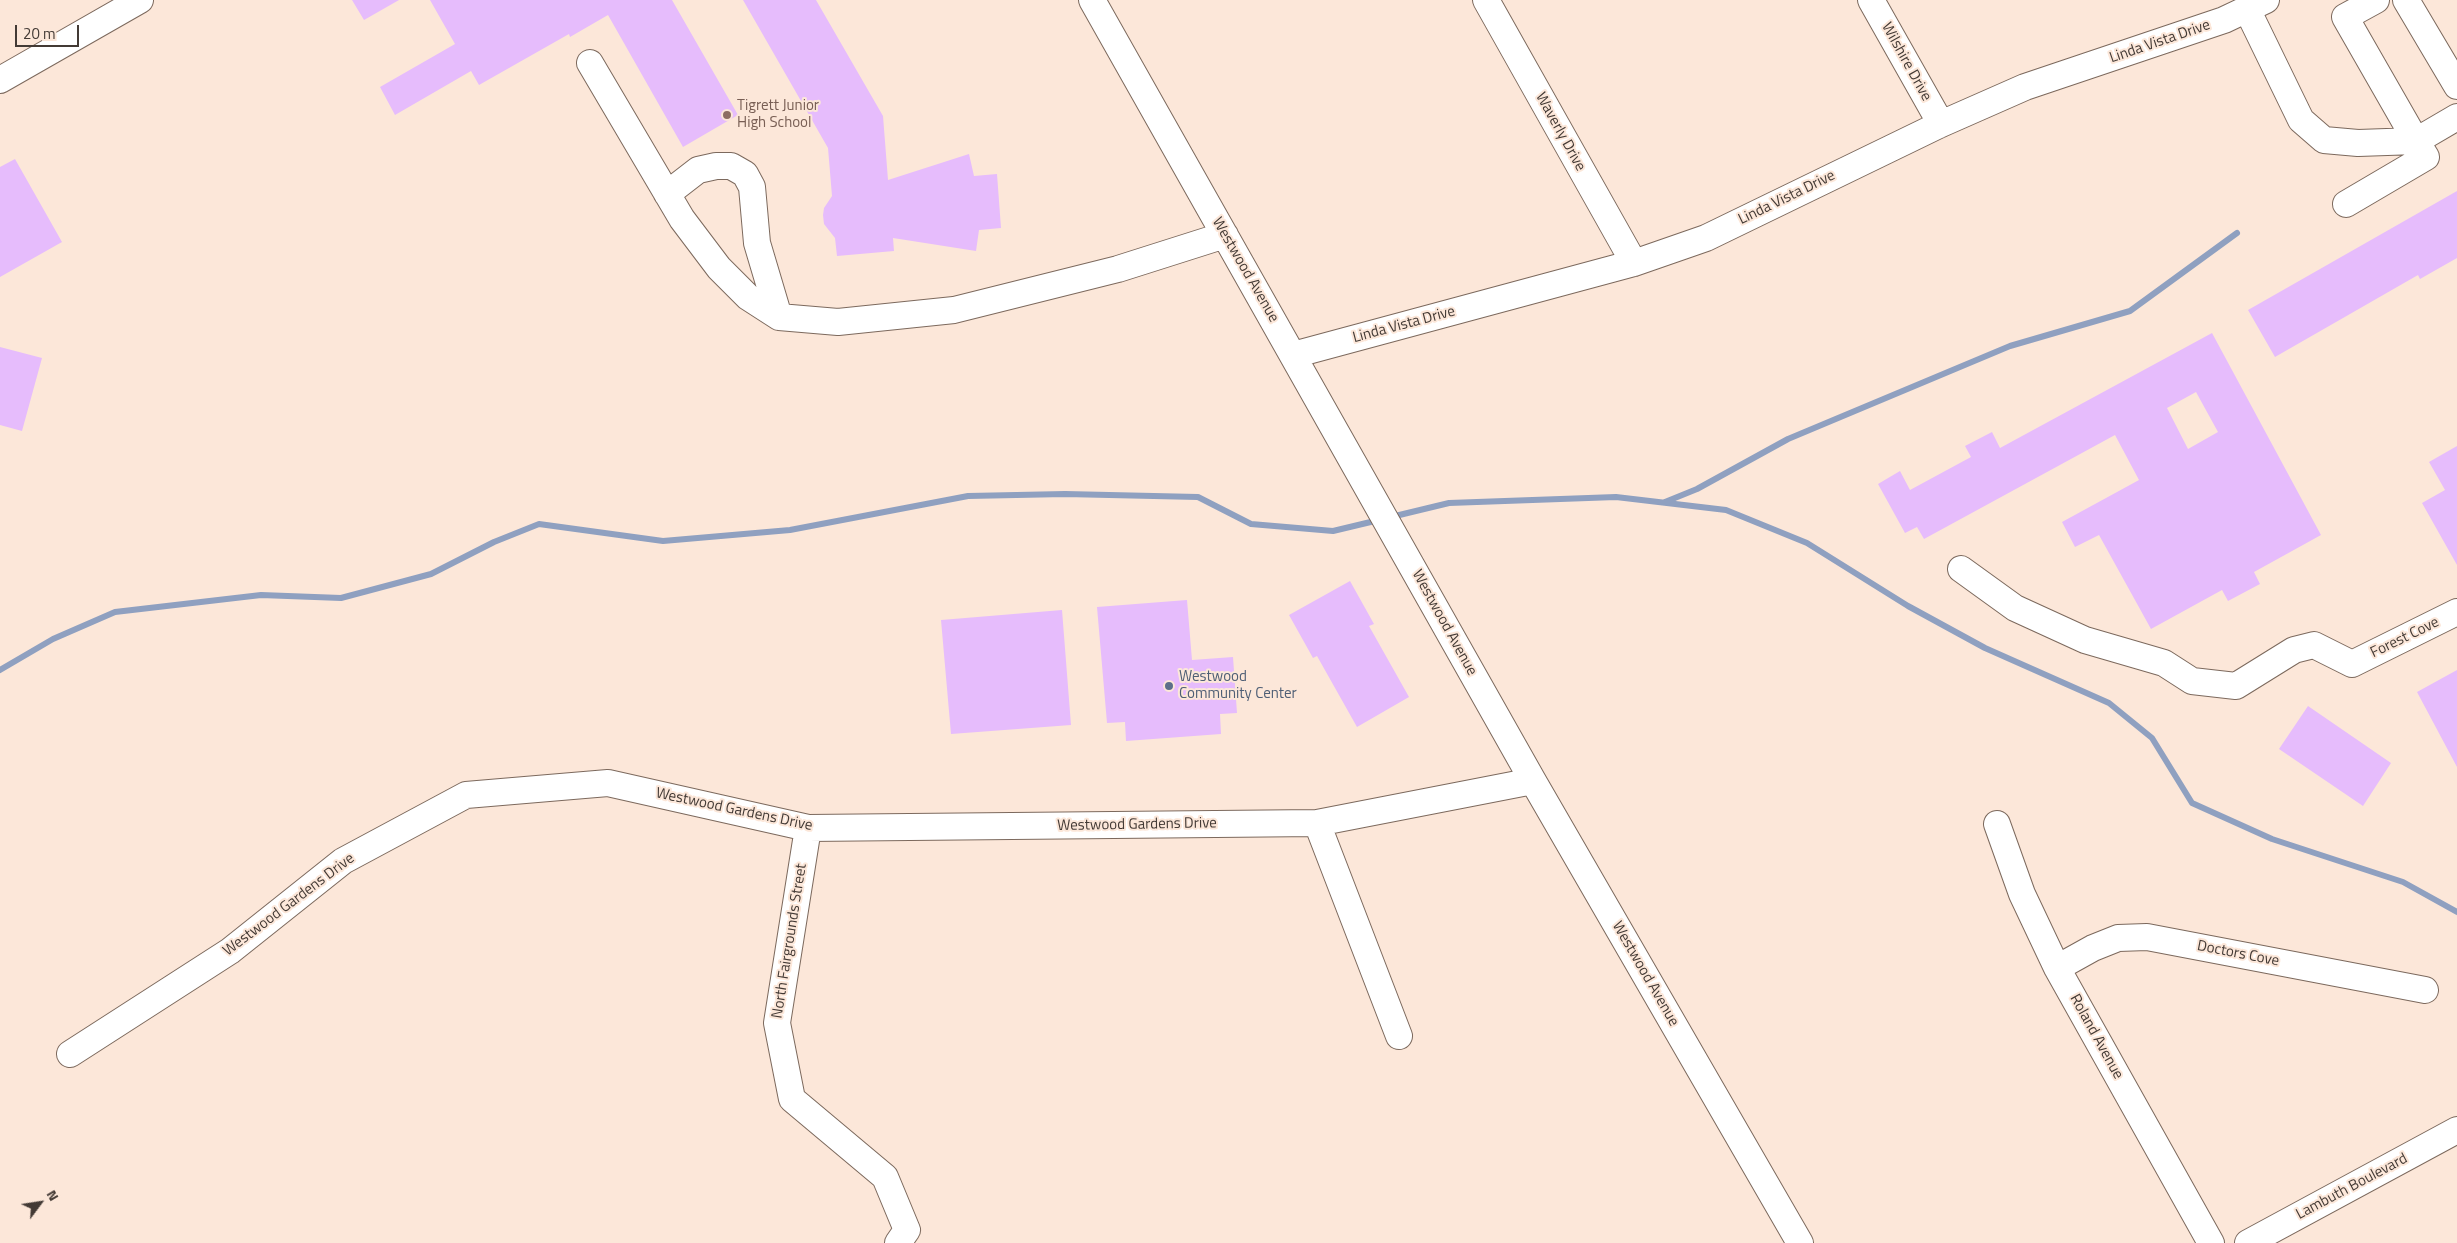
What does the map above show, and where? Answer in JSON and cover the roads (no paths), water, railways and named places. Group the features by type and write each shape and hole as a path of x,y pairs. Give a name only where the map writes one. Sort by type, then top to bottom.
{"street":[{"path":"0,80 140,0"},
{"name":"Westwood Avenue","path":"1092,0 1534,781 1800,1243"},
{"name":"Waverly Drive","path":"1486,0 1634,263"},
{"name":"Wilshire Drive","path":"1872,0 1940,124"},
{"path":"2346,204 2426,157 2345,17 2376,0"},
{"path":"2406,0 2457,86"},
{"path":"2257,5 2301,120 2324,140 2358,143 2416,141 2457,117"},
{"name":"Linda Vista Drive","path":"1293,355 1634,263 1706,238 1940,124 2025,88 2224,20 2257,5"},
{"path":"590,63 682,219 719,268 748,298 779,316 838,322 954,310 1118,270 1225,235"},
{"path":"667,194 698,170 716,166 731,166 745,174 752,187 757,243 779,316"},
{"name":"Forest Cove","path":"1961,569 2015,608 2085,640 2164,663 2192,681 2236,686 2294,650 2314,645 2352,664 2457,612"},
{"name":"Westwood Gardens Drive","path":"70,1054 230,951 343,861 466,795 608,783 808,828 1317,823 1534,781"},
{"path":"1317,823 1399,1036"},
{"name":"Roland Avenue","path":"1997,824 2022,894 2057,968 2211,1243"},
{"name":"North Fairgrounds Street","path":"808,828 777,1023 792,1099 885,1177 907,1230 898,1243"},
{"name":"Doctors Cove","path":"2057,968 2093,948 2118,938 2147,937 2425,990"},
{"name":"Lambuth Boulevard","path":"2248,1243 2457,1130"}],"waterway":[{"path":"1665,502 1697,489 1788,439 2010,346 2130,311 2237,233"},
{"path":"0,670 53,639 115,612 261,595 341,598 431,574 494,542 539,524 663,541 790,530 968,496 1065,494 1198,497 1251,524 1333,531 1379,520"},
{"path":"1391,517 1449,503 1616,497 1726,510 1807,543 1908,606 1985,648 2109,703 2152,738 2192,803 2272,839 2403,882 2457,912"}],"place":[{"name":"Tigrett Junior High School","path":"727,115"},
{"name":"Westwood Community Center","path":"1169,686"}]}
